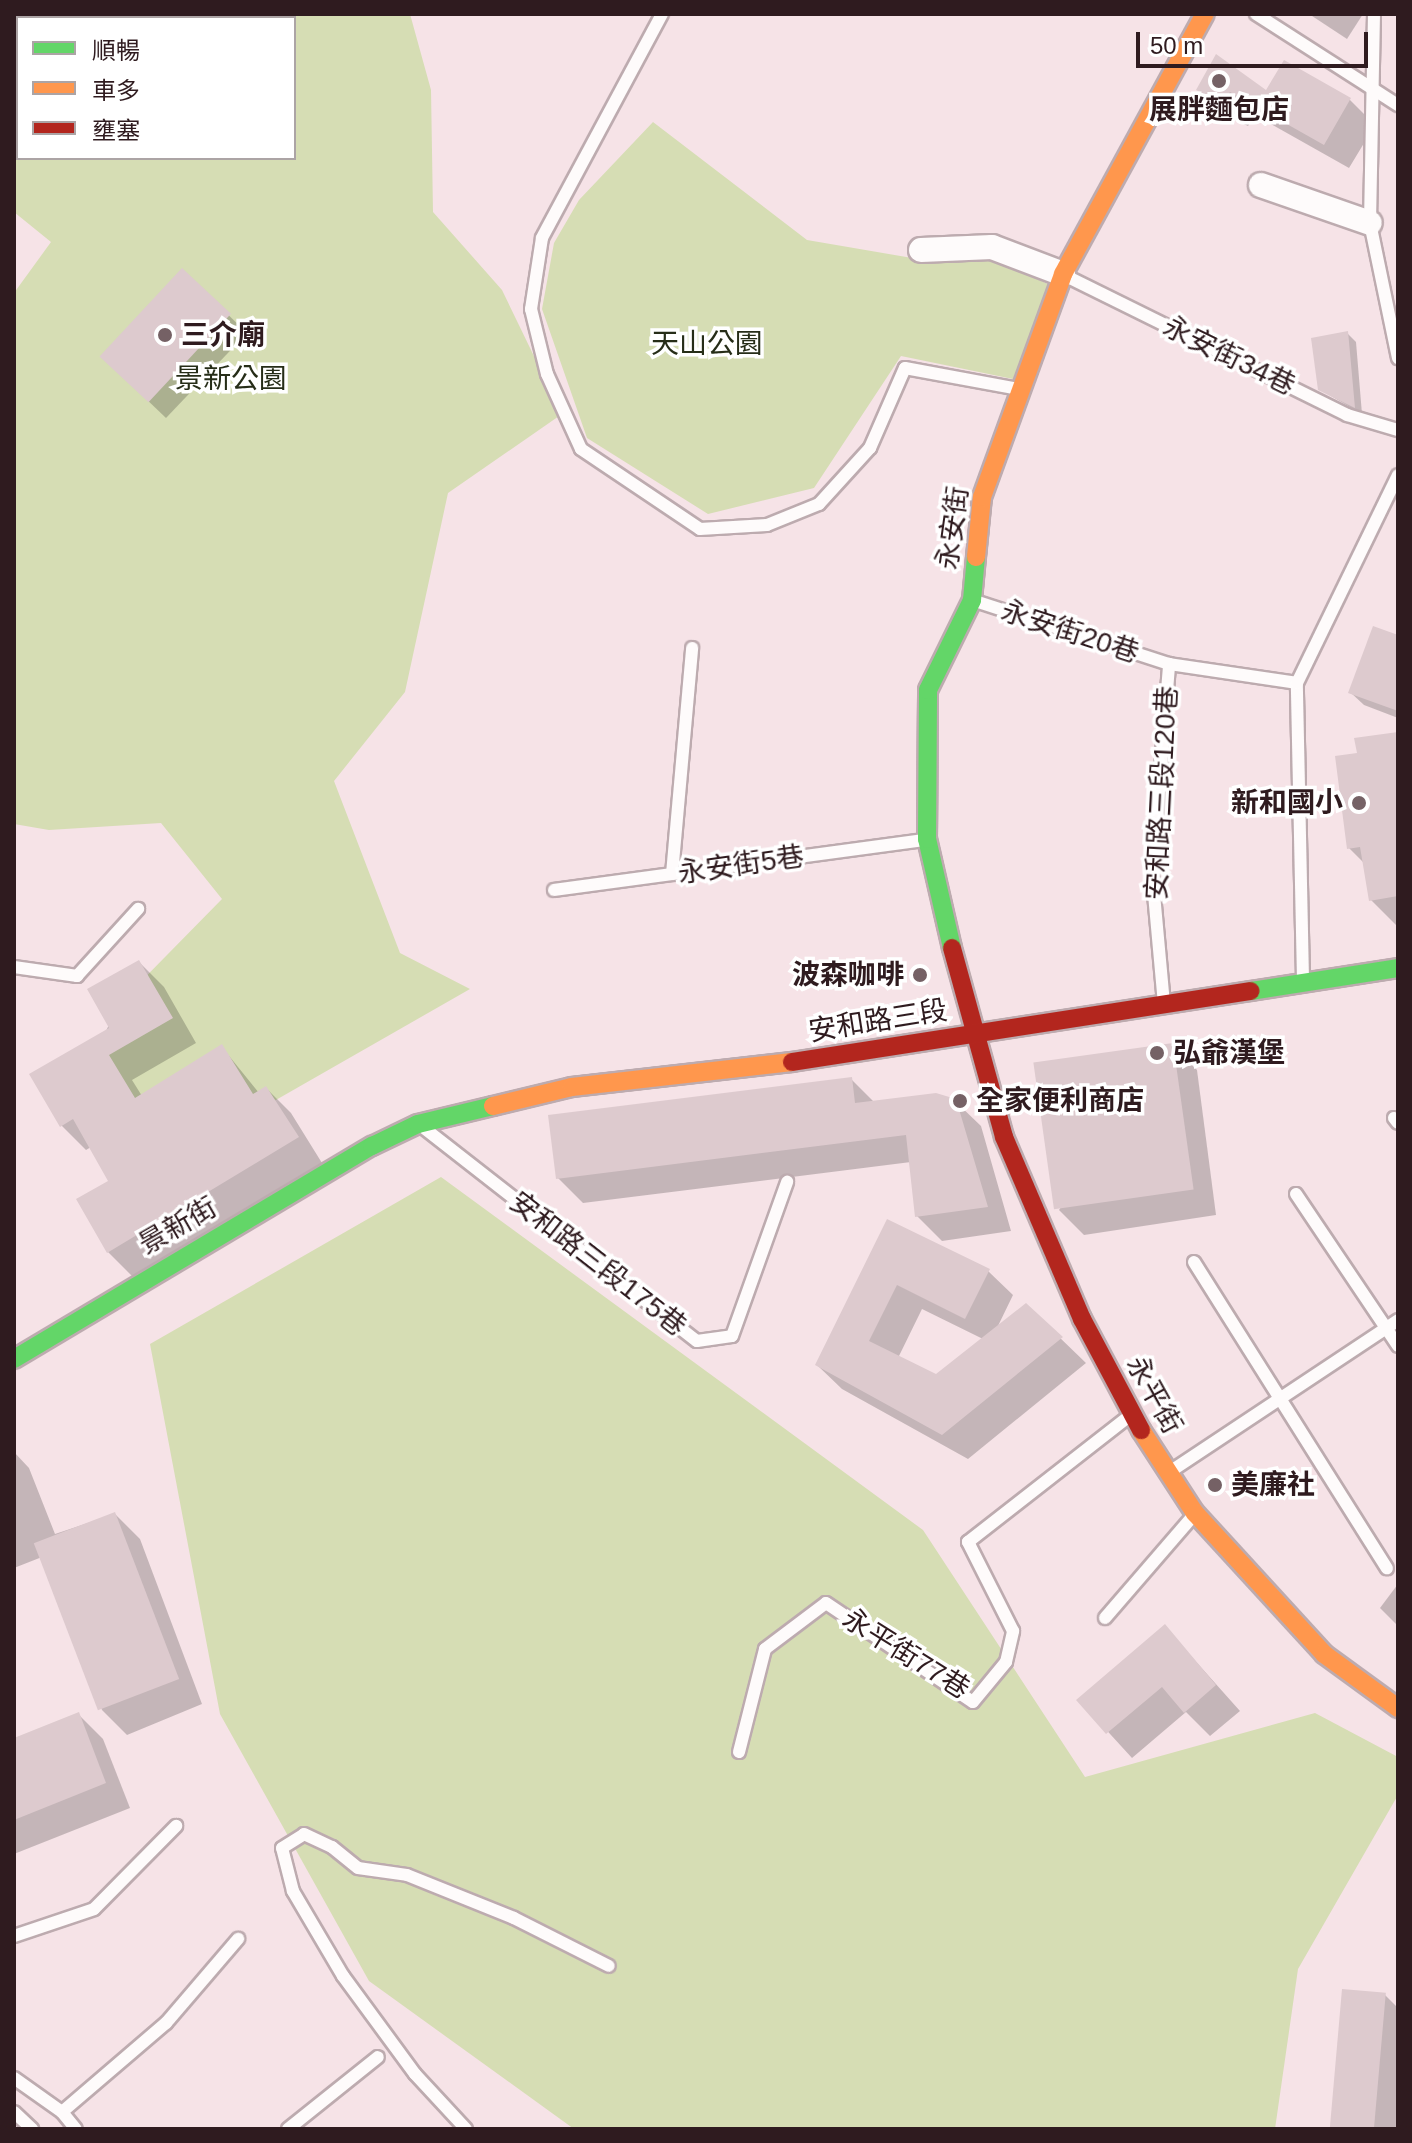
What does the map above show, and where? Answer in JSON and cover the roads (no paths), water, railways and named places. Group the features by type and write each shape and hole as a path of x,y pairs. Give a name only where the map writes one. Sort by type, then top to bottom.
{"street":[{"name":"永安街","path":"972,1035 927,839 928,690 972,600 982,497 1063,274 1205,14"},
{"path":"1261,185 1370,223"},
{"path":"921,250 992,247 1063,274"},
{"name":"安和路三段","path":"372,1146 418,1124 572,1087 972,1035 1398,968"},
{"name":"永平街","path":"972,1035 1004,1137 1082,1319 1132,1415 1167,1473 1195,1513 1324,1654 1398,1708"},
{"name":"景新街","path":"14,1359 372,1146"}],"lane":[{"path":"662,14 542,238 531,309 547,374 581,449 700,529 767,525 819,504 870,448 905,368 1021,390"},
{"path":"1256,14 1398,105"},
{"path":"1374,14 1370,85 1370,223 1398,358"},
{"name":"永安街34巷","path":"1063,274 1347,415 1398,430"},
{"path":"1303,982 1297,683 1398,475"},
{"name":"永安街20巷","path":"972,600 1169,664"},
{"path":"672,874 692,648"},
{"name":"安和路三段120巷","path":"1164,1004 1152,873 1169,664 1297,683"},
{"name":"永安街5巷","path":"554,890 927,839"},
{"path":"14,967 77,976 138,909"},
{"name":"安和路三段175巷","path":"418,1124 697,1341 732,1336 787,1182"},
{"path":"1296,1194 1398,1346"},
{"path":"1194,1262 1277,1402 1387,1568"},
{"path":"1167,1473 1398,1320"},
{"name":"永平街77巷","path":"739,1752 765,1649 826,1603 973,1702 1006,1662 1013,1631 968,1542 1132,1415"},
{"path":"1105,1618 1195,1513"},
{"path":"14,1936 94,1909 176,1826"},
{"path":"466,2129 415,2074 343,1976 293,1891 282,1848 304,1834 332,1847 358,1868 407,1875 514,1918 609,1966"},
{"path":"62,2112 166,2023 238,1939"},
{"path":"288,2129 378,2057"},
{"path":"14,2078 62,2112 76,2129"},
{"path":"14,2112 32,2129"}],"place":[{"name":"展胖麵包店","path":"1219,81"},
{"name":"三介廟","path":"165,335"},
{"name":"新和國小","path":"1359,803"},
{"name":"波森咖啡","path":"920,975"},
{"name":"弘爺漢堡","path":"1157,1053"},
{"name":"全家便利商店","path":"960,1101"},
{"name":"美廉社","path":"1215,1485"}],"park label":[{"name":"天山公園","path":"707,344"},
{"name":"景新公園","path":"231,379"}]}
